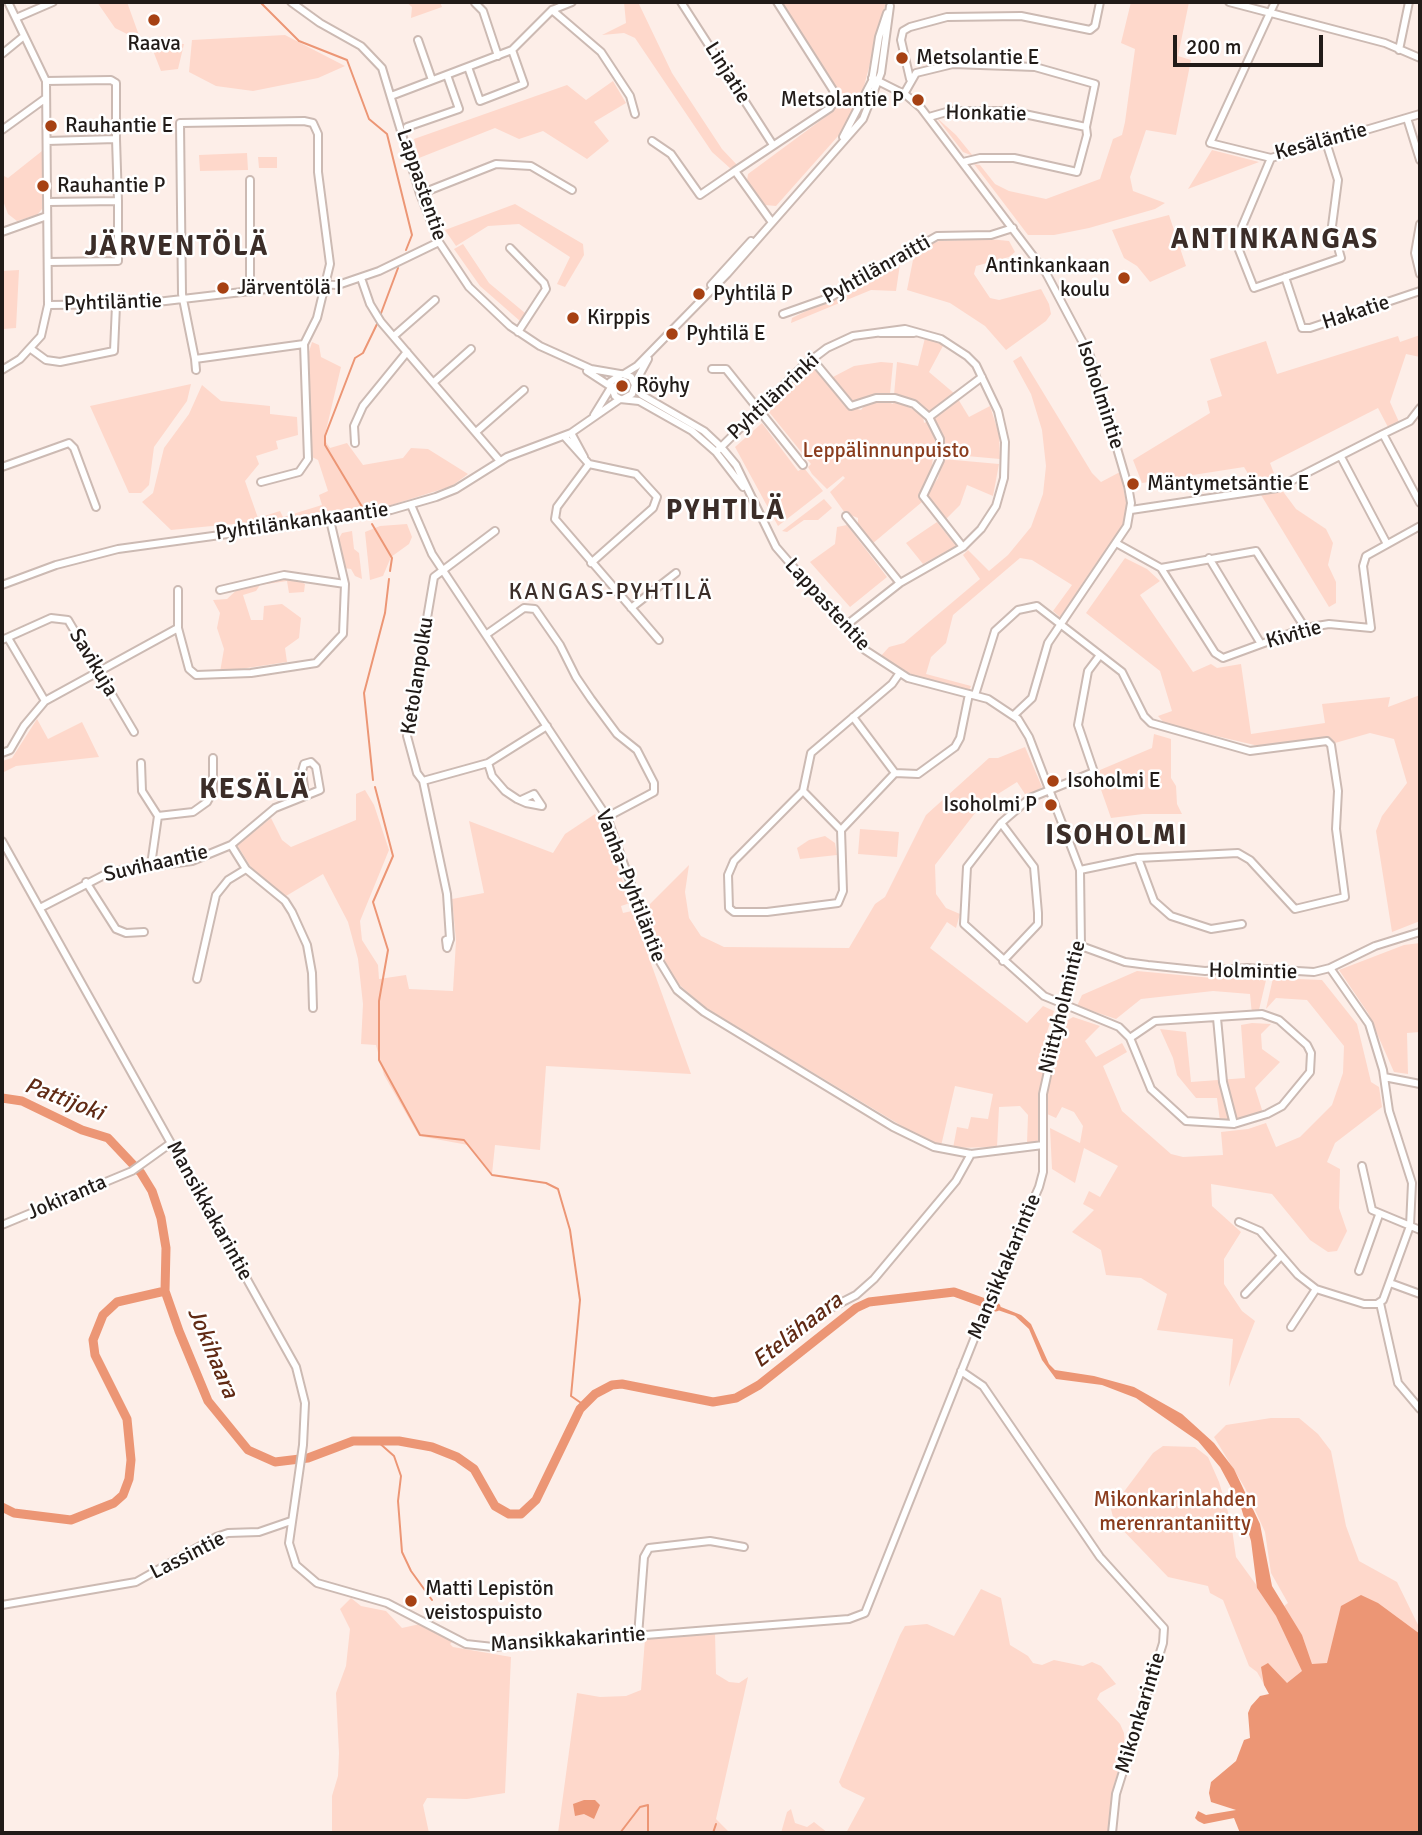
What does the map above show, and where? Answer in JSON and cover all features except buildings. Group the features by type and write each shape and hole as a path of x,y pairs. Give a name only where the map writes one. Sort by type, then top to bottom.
{"street":[{"name":"Pyhtiläntie","path":"8,2 46,81 48,305 184,301 310,284 327,285 362,278 439,242"},
{"path":"16,18 53,2"},
{"name":"Lappastentie","path":"291,2 374,57 382,68 420,194 439,242 469,287 518,332 600,377 610,387"},
{"path":"391,96 512,50 552,10 572,2"},
{"name":"Linjatie","path":"681,2 773,145"},
{"path":"652,141 671,154 700,195 830,108 835,98 833,90 777,2"},
{"path":"910,79 901,40 903,31 910,27 947,17 1021,16 1090,30 1094,26 1100,2"},
{"path":"1230,2 1371,39 1420,58"},
{"name":"Kesäläntie","path":"1275,2 1210,144 1271,158 1420,114"},
{"path":"1399,50 1409,2"},
{"path":"475,3 483,11 498,56"},
{"path":"654,348 632,394 621,399 610,387 613,377 635,368 654,348 702,298 729,264 863,119 875,83 879,37 891,4"},
{"path":"552,10 601,52 630,96 635,114"},
{"path":"2,54 24,36"},
{"path":"418,40 432,80"},
{"path":"468,67 480,101 524,84 512,50"},
{"path":"875,83 902,93 910,79 921,71 943,65 1012,64 1091,80 1095,86 1086,127 1087,135 1077,172 1014,158 980,158 963,162"},
{"path":"407,128 459,109 447,75"},
{"path":"46,81 116,83 118,201 118,261 48,262"},
{"name":"Isoholmintie","path":"902,93 929,117 1046,273 1090,356 1123,466 1131,510"},
{"path":"2,130 46,98"},
{"name":"Honkatie","path":"929,117 950,111 1010,111 1086,127"},
{"path":"1407,118 1420,160"},
{"path":"196,370 184,301 180,123 313,123 318,134 318,172 330,264 317,318 304,344 308,459 299,472 261,482"},
{"path":"47,141 116,139"},
{"path":"1271,158 1238,236 1237,245 1254,288 1342,258 1332,226 1338,180 1326,142"},
{"path":"420,194 496,164 531,166 572,190"},
{"path":"735,171 771,221"},
{"path":"250,180 250,292"},
{"path":"48,202 118,201"},
{"path":"2,232 47,216"},
{"path":"1420,224 1415,253 1420,274"},
{"name":"Pyhtilänraitti","path":"783,314 831,297 937,236 999,234 1013,228"},
{"path":"510,248 544,283 546,289 518,332"},
{"name":"Hakatie","path":"1285,277 1302,328 1420,291"},
{"path":"362,278 374,313 500,461"},
{"path":"394,336 435,300"},
{"path":"2,370 31,349 43,331 48,305"},
{"path":"31,349 46,360 60,362 114,351 116,305"},
{"name":"Pyhtilänrinki","path":"718,450 812,359 846,339 874,332 918,332 941,339 961,351 976,365 1003,427 1006,453 1004,478 990,516 963,547 900,583 844,627"},
{"path":"194,359 304,344"},
{"path":"434,383 471,349"},
{"path":"355,443 354,426 363,406 407,352"},
{"name":"Lappastentie","path":"568,359 599,371 622,374"},
{"path":"812,359 851,406 876,398 895,398 914,404 929,417 940,439 940,460 923,496 963,547"},
{"path":"712,369 726,369 803,465"},
{"path":"622,374 631,377 635,386"},
{"path":"929,417 982,377"},
{"name":"Lappastentie","path":"635,386 641,394 698,427 718,450"},
{"name":"Pyhtilänkankaantie","path":"588,422 604,402 610,387"},
{"path":"476,432 524,390"},
{"name":"Lappastentie","path":"621,399 639,401 658,411 692,431 736,466 745,490 776,547 865,650 899,674 995,702 1014,715"},
{"name":"Pyhtilänkankaantie","path":"2,585 56,565 118,549 330,520 411,505 456,489 500,461 568,435 621,399"},
{"path":"1014,715 1032,698 1042,658 1061,622 1127,526 1131,510 1277,488 1410,421 1420,408"},
{"path":"1383,434 1420,503"},
{"path":"568,435 587,461 636,474 657,500 653,508 591,563"},
{"path":"2,467 69,443 74,448 96,507"},
{"path":"1341,457 1387,544 1420,526"},
{"path":"587,461 558,507 555,519 659,640"},
{"name":"Vanha-Pyhtiläntie","path":"411,505 423,537 441,570 487,634 607,817 657,957 677,990 704,1012 908,1135 934,1147 971,1154 1043,1145"},
{"path":"846,516 900,583"},
{"path":"178,590 178,628 189,669 196,675 251,673 310,665 323,657 343,634 345,584 330,520"},
{"path":"441,570 495,531"},
{"path":"1116,543 1161,568 1256,551 1305,628"},
{"name":"Kivitie","path":"1161,568 1219,657 1227,658 1305,628 1329,624 1371,628 1363,561 1370,553 1387,544"},
{"path":"1209,558 1261,644"},
{"name":"Ketolanpolku","path":"441,570 435,577 407,731 409,750 423,781 447,894 450,939"},
{"path":"631,608 676,573"},
{"path":"220,590 252,580 284,575 345,584"},
{"path":"841,830 895,774 918,774 955,747 992,636 1018,610 1037,606 1061,622 1127,678 1144,716 1151,723 1250,751 1329,743 1338,791 1337,816 1345,897 1295,909 1250,860 1238,853 1138,858 1080,870"},
{"path":"487,634 524,608 536,609 591,699 617,734 637,750 654,783 654,792 607,817"},
{"name":"Savikuja","path":"5,639 51,618 63,617 68,620 134,732"},
{"path":"2,752 10,750 24,726 45,701 178,628"},
{"path":"5,639 45,701"},
{"path":"1100,655 1088,671 1078,725 1094,772 1024,801 1001,823 967,867 964,924 1044,996 1119,1027 1130,1038 1151,1089 1182,1119 1193,1123 1234,1124 1282,1106 1308,1078 1311,1053 1307,1045 1272,1016 1262,1014 1155,1021 1130,1038"},
{"path":"803,791 841,830 843,891 838,903 830,906 733,912 727,903 728,875 734,861 803,791 811,753 892,684 899,674"},
{"name":"Niittyholmintie","path":"1014,715 1029,737 1080,870 1082,946 1063,1003 1043,1094 1043,1145"},
{"path":"853,717 895,774"},
{"path":"423,781 488,763 547,726"},
{"path":"158,816 193,811 207,802 213,791 213,758"},
{"path":"311,762 316,767 320,790 305,795 302,771 304,764 311,762"},
{"path":"141,763 142,792 158,816 151,866"},
{"path":"488,763 499,785 521,800"},
{"name":"Suvihaantie","path":"40,908 86,882 117,870 191,861 231,845 275,808 305,795"},
{"path":"1001,823 1034,867 1038,924 1003,961"},
{"name":"Mansikkakarintie","path":"2,841 296,1367 305,1404 303,1445 291,1521 292,1555 296,1565 317,1583 387,1604 467,1644 493,1647 638,1636 849,1619 864,1613 986,1308 1039,1188 1043,1172 1043,1145"},
{"path":"231,845 246,869 285,901 292,912 307,945 312,973 313,1008"},
{"path":"1138,858 1154,901 1171,916 1211,929 1242,924"},
{"path":"197,979 216,895 228,880 246,869"},
{"path":"86,882 116,929 131,933 144,932"},
{"name":"Holmintie","path":"1082,946 1125,962 1205,971 1247,968 1304,973 1330,968 1376,946 1420,932"},
{"path":"1330,968 1369,1024 1384,1077 1389,1111 1412,1182 1410,1226 1380,1303 1398,1382 1420,1409"},
{"path":"1217,1018 1223,1082 1234,1124"},
{"path":"1384,1077 1420,1084"},
{"name":"Jokiranta","path":"2,1225 132,1171 171,1143"},
{"path":"821,1314 856,1295 874,1279 956,1181 971,1154"},
{"path":"1362,1166 1369,1205 1380,1215 1420,1230"},
{"path":"1359,1272 1380,1215"},
{"path":"1239,1222 1260,1231 1298,1275 1316,1289 1364,1304 1380,1303"},
{"path":"1245,1294 1281,1256"},
{"path":"1390,1283 1420,1294"},
{"path":"1291,1327 1316,1289"},
{"name":"Mikonkarintie","path":"961,1371 984,1386 1100,1557 1164,1628 1163,1643 1116,1794 1112,1833"},
{"name":"Lassintie","path":"2,1605 136,1582 216,1536 228,1532 259,1532 291,1521"},
{"path":"638,1636 644,1557 649,1548 710,1541 744,1547"}],"green space":[{"path":"97,2 127,2 141,41 115,28"},
{"path":"406,2 440,2 442,7 411,18 412,7"},
{"path":"624,2 638,2 672,73 722,149 738,166 731,169 712,152 635,38 624,33 602,35 626,23"},
{"path":"782,2 886,2 861,98 839,135 776,206 765,205 747,181 748,174 836,109 839,102 837,89"},
{"path":"1131,2 1189,2 1178,56 1191,60 1176,135 1146,130 1130,177 1133,191 1165,203 1155,209 1089,228 1054,235 1028,235 974,164 980,165 995,184 1009,191 1046,199 1100,179 1113,139 1122,135 1125,122 1135,49 1121,43"},
{"path":"285,35 345,66 318,78 253,91 216,86 189,72 192,40"},
{"path":"150,43 184,44 178,69 161,71"},
{"path":"613,81 626,103 594,122 609,141 587,159 543,131 519,139 495,128 419,158 414,139 567,85 586,100"},
{"path":"936,117 956,135 973,156 963,152"},
{"path":"1212,150 1259,162 1188,189"},
{"path":"42,151 42,209 37,215 17,221 8,214 2,198 2,175 8,178"},
{"path":"247,153 248,170 200,171 199,155"},
{"path":"258,157 277,157 277,168 259,168"},
{"path":"515,204 583,244 584,255 565,287 557,284 570,257 519,224 488,226 456,246 445,230"},
{"path":"1169,215 1186,266 1150,282 1137,266 1124,258 1112,230"},
{"path":"939,241 1009,241 1015,252 1009,257 976,266 974,274 990,298 999,300 1041,289 1051,314 1046,321 1006,350 985,326 950,303 907,290 913,260 926,246"},
{"path":"463,244 489,283 525,313 520,321 480,286 454,249"},
{"path":"900,264 896,291 871,290 791,323 792,318"},
{"path":"19,270 16,328 3,329 2,366 2,271"},
{"path":"1420,335 1420,357 1406,354 1390,402 1399,422 1389,429 1378,408 1270,463 1279,486 1296,509 1326,529 1333,543 1328,565 1336,582 1336,603 1329,607 1244,467 1142,483 1133,460 1210,413 1207,401 1222,396 1210,359 1266,341 1277,374 1398,336 1400,342"},
{"path":"925,338 944,344 929,372 955,394 931,413 916,402 894,395 897,362 918,366"},
{"path":"312,342 319,345 321,357 341,367 324,439 330,448 347,443 363,465 403,458 411,448 428,449 468,474 452,486 379,509 334,510 284,519 171,530 142,502 153,493 164,448 189,414 202,385 221,401 270,406 270,414 297,417 298,435 276,441 278,449 256,456 259,464 245,481 258,518 280,511 283,517 322,505 319,495 328,491 318,460 312,457 308,355"},
{"path":"1021,356 1092,473 1101,482 1120,472 1127,506 1125,521 1112,545 1097,562 1060,617 1053,611 1072,585 1032,560 1020,558 953,615 946,643 931,657 926,674 971,686 969,691 922,680 880,657 889,647 904,643 980,579 963,555 968,550 989,571 1008,555 1031,527 1043,494 1046,466 1042,430 1031,394 1013,361"},
{"path":"893,363 890,394 852,402 831,378 854,366"},
{"name":"Leppälinnunpuisto","path":"814,368 844,405 861,410 865,405 880,400 889,400 892,404 897,401 923,415 924,423 928,421 936,435 937,455 933,455 931,479 920,493 922,502 872,544 858,527 858,518 845,513 830,492 845,478 843,476 827,489 812,474 808,467 811,464 769,412 776,399 790,384 806,370"},
{"path":"191,384 187,401 154,447 149,485 141,493 129,493 90,406"},
{"path":"958,399 969,417 990,406 999,434 1000,459 944,454 941,432 933,418"},
{"path":"762,423 798,471 804,468 823,491 778,526 735,447"},
{"path":"943,459 999,464 993,496 967,485 960,505 946,519 927,494 938,478"},
{"path":"824,499 832,508 818,520 804,520 787,532 782,531"},
{"path":"937,522 956,546 923,564 906,543"},
{"path":"407,524 412,537 409,544 391,557 383,576 370,580 365,532 380,526"},
{"path":"847,525 887,577 850,607 810,562 835,544 837,527"},
{"path":"352,531 354,549 359,553 362,579 355,576 351,569 344,568 338,540 342,533"},
{"path":"1125,558 1147,569 1160,581 1140,595 1193,672 1211,664 1217,668 1241,664 1251,734 1325,723 1322,704 1390,697 1388,707 1420,695 1420,921 1392,932 1376,831 1382,816 1407,783 1394,739 1370,733 1335,743 1330,737 1263,747 1165,724 1158,716 1172,711 1160,671 1086,613"},
{"path":"294,578 305,584 304,592 289,593 287,581 260,585 256,591 243,595 251,620 263,620 264,606 282,604 301,618 299,638 285,648 287,662 220,672 224,649 217,628 220,613 213,600 227,599 241,586 257,581"},
{"path":"37,719 48,739 82,722 99,757 16,766 2,773 2,761 12,758"},
{"path":"1154,734 1171,739 1171,778 1176,786 1177,804 1182,814 1143,814 1111,818 1098,781 1100,770 1152,748"},
{"path":"1025,747 1042,787 1027,797 1017,782 982,804 935,865 936,894 946,908 960,914 956,928 947,922 930,948 1027,1023 1043,1006 1054,1011 1044,1041 1049,1049 1041,1086 1039,1142 1027,1143 1028,1115 1020,1106 999,1107 997,1147 953,1148 957,1127 968,1129 971,1117 988,1119 993,1094 955,1086 941,1146 930,1143 706,1008 676,982 663,965 643,911 689,865 685,892 689,918 701,936 724,947 849,948 875,904 885,897 926,815 989,758 998,758"},
{"path":"365,790 374,805 389,850 360,921 362,940 378,965 379,979 406,975 409,989 453,991 456,941 452,899 484,893 469,821 553,853 565,834 595,814 606,832 630,903 621,906 623,913 632,911 691,1074 546,1066 540,1150 495,1145 492,1174 468,1145 419,1136 384,1075 376,1045 361,1044 363,1004 358,959 348,922 323,874 286,896 252,869 237,845 271,818 282,840 291,847 356,820 356,794"},
{"path":"860,829 899,832 897,857 858,854"},
{"path":"825,836 835,843 837,855 800,859 797,848 809,840"},
{"path":"1420,943 1420,1032 1407,1033 1408,1074 1394,1072 1368,1013 1339,970 1404,945"},
{"path":"1137,971 1212,978 1249,974 1267,976 1258,1014 1252,1015 1250,994 1213,991 1141,999 1116,1019 1077,1006 1082,995"},
{"path":"1273,978 1322,980 1357,1024 1371,1082 1379,1087 1382,1107 1335,1143 1327,1162 1340,1169 1339,1208 1347,1231 1337,1251 1328,1252 1310,1240 1272,1194 1211,1184 1212,1206 1241,1232 1224,1259 1224,1284 1242,1311 1255,1321 1229,1387 1233,1339 1157,1330 1167,1294 1141,1278 1106,1275 1101,1250 1072,1232 1094,1210 1083,1204 1089,1191 1100,1197 1118,1166 1084,1148 1075,1183 1052,1169 1050,1128 1080,1143 1083,1126 1074,1112 1062,1107 1056,1118 1045,1113 1048,1087 1068,1020 1073,1017 1100,1026 1085,1041 1096,1057 1122,1043 1127,1052 1103,1066 1122,1111 1171,1154 1183,1157 1223,1155 1221,1132 1248,1129 1266,1123 1276,1147 1300,1137 1332,1105 1343,1073 1344,1046 1307,1000 1276,998 1266,1009"},
{"path":"1271,1024 1261,1034 1262,1049 1280,1062 1255,1088 1263,1113 1239,1120 1220,1121 1217,1098 1196,1098 1177,1075 1173,1058 1160,1029 1186,1032 1191,1082 1245,1078 1241,1025"},
{"name":"Mikonkarinlahden merenrantaniitty","path":"1271,1418 1299,1418 1318,1434 1331,1451 1346,1526 1359,1561 1397,1582 1420,1629 1420,1642 1346,1649 1305,1681 1269,1693 1257,1672 1249,1666 1223,1600 1210,1593 1208,1586 1168,1577 1114,1521 1111,1509 1153,1453 1163,1446 1195,1447 1208,1457 1219,1482 1231,1522 1236,1557 1276,1612 1288,1603 1271,1573 1265,1532 1245,1488 1214,1437 1226,1425"},
{"path":"981,1589 1001,1598 1010,1645 1028,1656 1033,1663 1042,1665 1054,1660 1083,1666 1092,1662 1101,1666 1116,1684 1100,1693 1097,1699 1120,1724 1124,1733 1125,1749 1113,1788 1109,1833 846,1833 865,1798 842,1787 839,1782 900,1635 905,1626 927,1624 954,1636"},
{"path":"351,1598 361,1606 386,1611 402,1628 420,1624 453,1641 450,1644 453,1647 511,1657 505,1793 467,1799 427,1798 423,1805 429,1833 332,1833 332,1796 338,1776 339,1753 336,1693 346,1666 350,1629 340,1609"},
{"path":"715,1633 716,1674 729,1682 739,1683 748,1677 716,1819 730,1833 558,1833 577,1693 600,1697 626,1696 641,1690 645,1639"},
{"path":"791,1809 795,1823 807,1827 814,1822 828,1833 781,1833 787,1812"}],"shaded area":[{"path":"991,1303 1021,1315 1031,1324 1049,1364 1055,1370 1094,1376 1134,1387 1182,1414 1214,1443 1234,1469 1260,1524 1272,1586 1302,1635 1312,1664 1327,1663 1341,1606 1361,1595 1378,1603 1420,1634 1420,1833 1240,1833 1234,1818 1204,1824 1195,1818 1198,1811 1206,1815 1236,1810 1211,1802 1209,1793 1211,1782 1236,1761 1244,1740 1250,1738 1248,1713 1251,1706 1260,1696 1269,1694 1264,1685 1261,1667 1268,1663 1287,1683 1302,1671 1276,1616 1257,1588 1251,1541 1240,1504 1220,1467 1198,1441 1136,1398 1102,1385 1056,1379 1042,1360 1029,1329 1015,1316 989,1307"},
{"path":"595,1800 600,1805 594,1819 584,1814 575,1816 573,1804"}],"waterway":[{"path":"260,2 299,41 347,60 369,119 387,134 412,235 406,250"},
{"path":"380,316 398,268"},
{"path":"364,510 325,445 325,436 355,358 363,353 378,322"},
{"path":"372,524 392,558 390,571"},
{"path":"373,780 364,693 385,613 389,579"},
{"path":"375,787 393,856 373,902 388,950 379,1001 379,1060 420,1135 464,1140 492,1175 546,1183 558,1189 570,1230 580,1300 571,1396 584,1405"},
{"name":"Etelähaara","path":"2,1098 22,1101 82,1130 108,1138 141,1173 152,1191 161,1218 166,1248 165,1291 179,1331 208,1401 248,1450 275,1462 308,1458 353,1441 399,1441 432,1447 457,1457 474,1469 495,1506 509,1514 521,1514 536,1500 580,1409 595,1394 612,1385 622,1384 713,1402 736,1398 759,1385 856,1308 869,1302 954,1292 996,1307"},
{"path":"2,1507 14,1513 71,1520 114,1503 123,1495 129,1479 131,1460 127,1419 95,1355 93,1340 103,1315 117,1302 165,1291"},
{"path":"377,1441 394,1456 401,1476 398,1501 402,1552 411,1571 432,1600"},
{"path":"620,1833 640,1807 648,1805 648,1833"},
{"path":"713,1833 716,1824"}],"place":[{"name":"Raava","path":"154,20"},
{"name":"Metsolantie E","path":"902,58"},
{"name":"Metsolantie P","path":"918,100"},
{"name":"Rauhantie E","path":"51,126"},
{"name":"Rauhantie P","path":"43,186"},
{"name":"Antinkankaan koulu","path":"1124,278"},
{"name":"Järventölä I","path":"223,288"},
{"name":"Pyhtilä P","path":"699,294"},
{"name":"Kirppis","path":"573,318"},
{"name":"Pyhtilä E","path":"672,334"},
{"name":"Röyhy","path":"622,386"},
{"name":"Mäntymetsäntie E","path":"1133,484"},
{"name":"Isoholmi E","path":"1053,781"},
{"name":"Isoholmi P","path":"1051,805"},
{"name":"Matti Lepistön veistospuisto","path":"411,1601"}],"district":[{"name":"ANTINKANGAS","path":"1275,241"},
{"name":"JÄRVENTÖLÄ","path":"177,248"},
{"name":"PYHTILÄ","path":"726,512"},
{"name":"KANGAS-PYHTILÄ","path":"611,593"},
{"name":"KESÄLÄ","path":"255,791"},
{"name":"ISOHOLMI","path":"1117,837"}],"water label":[{"name":"Pattijoki","path":"64,1100"},
{"name":"Jokihaara","path":"212,1353"}]}
